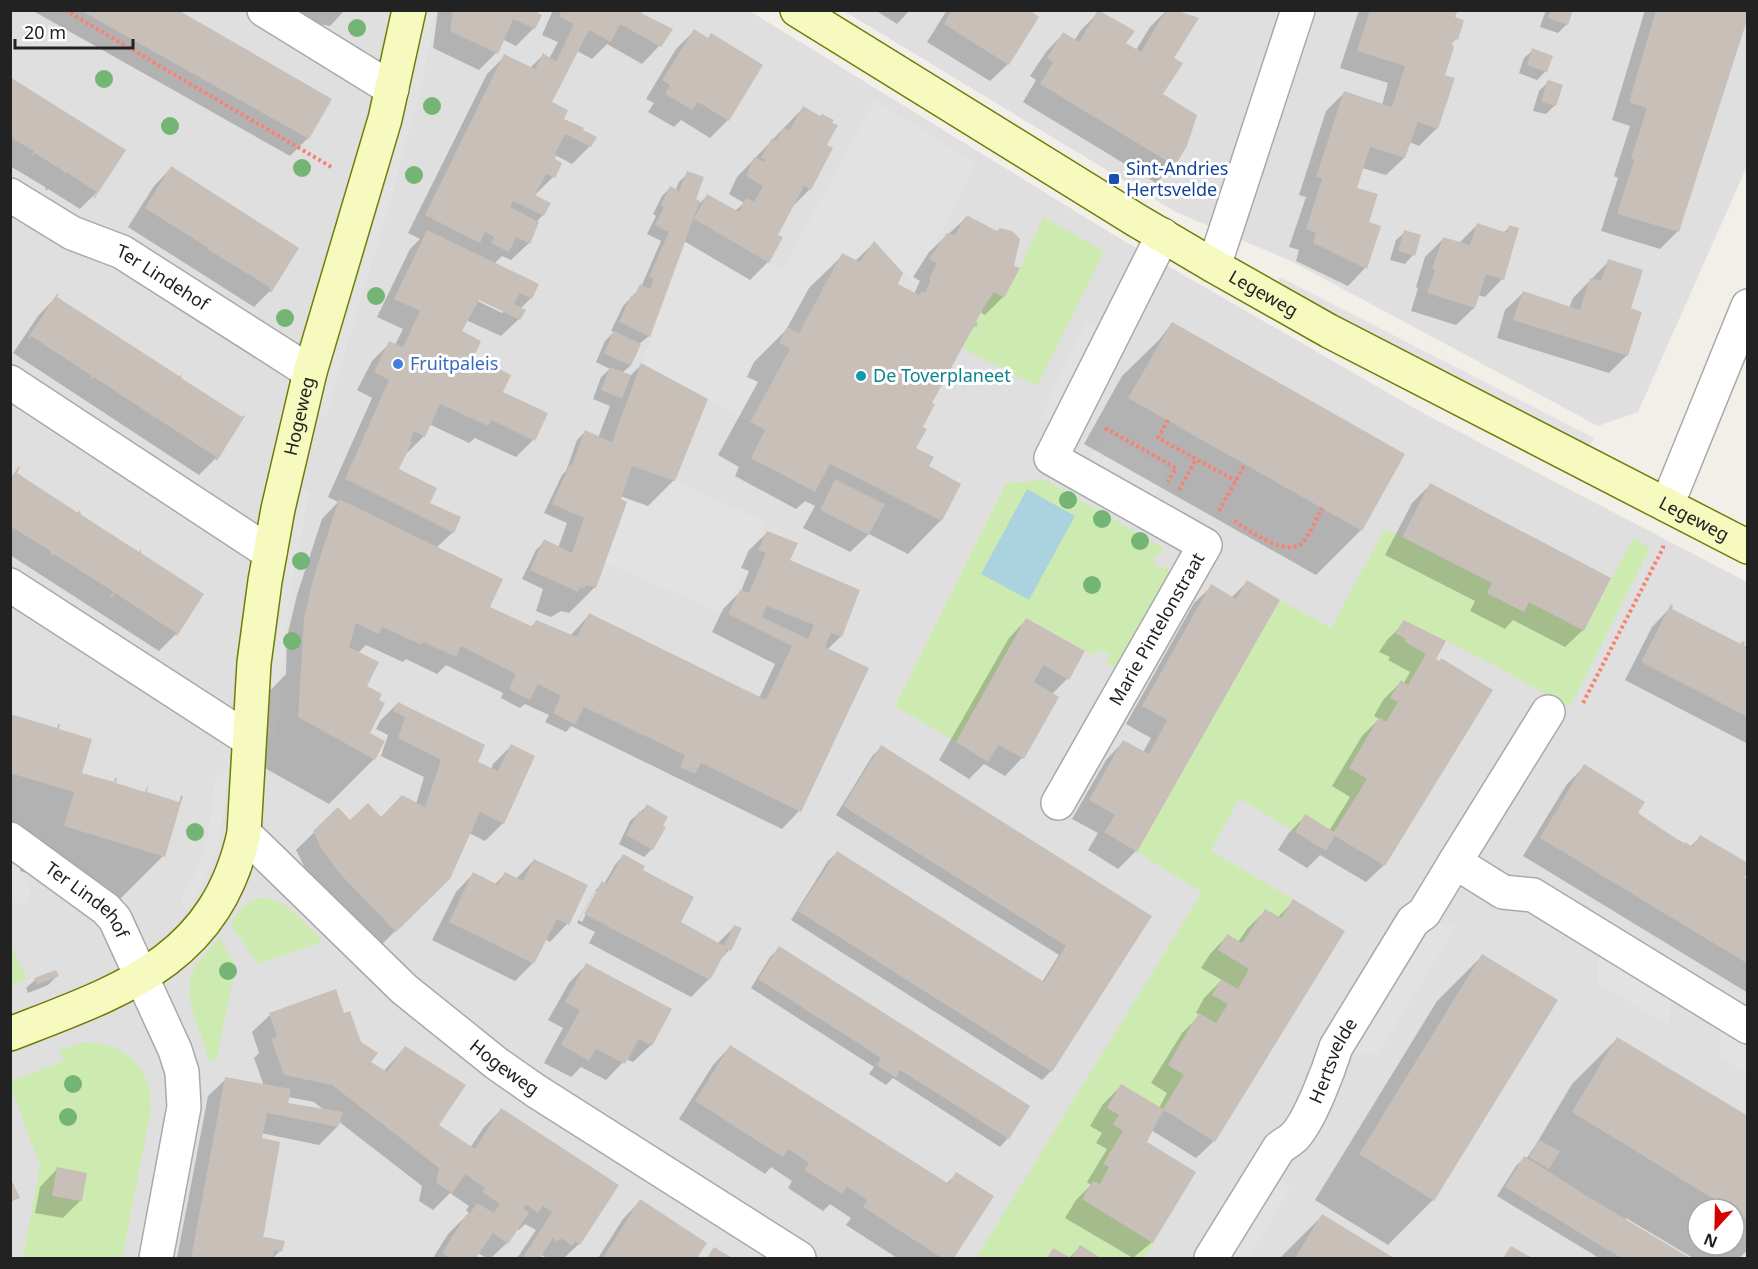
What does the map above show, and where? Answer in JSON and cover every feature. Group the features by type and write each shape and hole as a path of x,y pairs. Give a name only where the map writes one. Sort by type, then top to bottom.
{"street":[{"path":"264,10 392,89"},
{"name":"Hogeweg","path":"10,1034 93,1002 142,976 180,948 208,918 228,886 244,833 254,663 270,553 295,427 366,185 392,89 409,10"},
{"name":"Legeweg","path":"797,10 1163,236 1329,331 1748,547"},
{"path":"1215,266 1298,10"},
{"name":"Ter Lindehof","path":"10,195 72,233 122,252 310,372"},
{"name":"Marie Pintelonstraat","path":"1058,803 1205,545 1051,458 1163,236"},
{"path":"1667,505 1748,306"},
{"path":"10,382 270,553"},
{"path":"10,585 248,739"},
{"name":"Hertsvelde","path":"1211,1258 1279,1148 1295,1136 1313,1105 1336,1047 1413,921 1424,913 1548,712"},
{"name":"Hogeweg","path":"244,833 404,989 496,1063 536,1091 799,1258"},
{"name":"Ter Lindehof","path":"10,839 106,909 115,919 142,976"},
{"path":"1455,862 1503,892 1533,895 1748,1026"},
{"path":"142,976 175,1050 184,1088 184,1107 156,1258"}],"path":[{"path":"65,10 337,170"},
{"path":"1168,420 1158,438 1236,481"},
{"path":"1101,426 1176,468 1150,514"},
{"path":"1245,465 1218,512 1281,547 1295,547 1302,542 1322,508"},
{"path":"1548,712 1575,719 1663,548 1667,505"}],"shaded area":[{"path":"10,11 750,11 1114,235 1423,413 1747,582 1747,1258 11,1258"},
{"path":"424,11 437,11 422,82 391,199 326,416 315,414 391,161"},
{"path":"844,11 1747,11 1747,166 1638,412 1598,426 1291,261 1176,212"},
{"path":"875,100 976,163 915,284 874,240 859,261 842,253 799,332 787,326 778,343 789,349 749,421 642,363 694,221 782,271"},
{"path":"1280,277 1594,438 1588,448 1275,288"},
{"path":"1086,323 1100,330 1053,424 1040,418"},
{"path":"1104,434 1169,470 1155,497 1089,460"},
{"path":"632,466 675,481 766,522 725,614 605,563 627,502 621,499"},
{"path":"298,489 309,492 291,591 280,686 277,737 266,738 274,633"},
{"path":"228,771 224,812 216,852 203,884 185,911 181,898 196,872 207,842 215,779"},
{"path":"11,861 27,872 31,902 18,904 11,899"},
{"path":"1457,924 1378,1054 1343,1055 1422,926"},
{"path":"1598,947 1670,994 1669,1026 1598,982"},
{"path":"1722,1024 1747,1039 1747,1074 1719,1056"},
{"path":"1278,1180 1291,1187 1248,1258 1230,1258"}],"green space":[{"path":"1043,217 1104,251 1037,386 962,348 974,326 977,327 976,322 994,292 1004,298"},
{"path":"1045,480 1162,547 1163,553 1153,557 1157,569 1167,566 1169,573 1116,668 1106,663 1110,655 1099,649 1095,656 1026,618 956,742 895,706 1006,483"},
{"path":"1385,528 1492,583 1488,594 1524,612 1529,602 1584,630 1633,538 1650,548 1570,707 1479,657 1404,620 1396,634 1426,654 1408,685 1390,698 1398,702 1386,722 1379,717 1349,768 1367,779 1334,832 1305,814 1295,832 1239,798 1211,851 1293,899 1281,918 1264,909 1242,943 1227,935 1218,950 1249,969 1238,989 1221,979 1212,995 1228,1004 1216,1023 1189,1029 1168,1065 1184,1075 1163,1109 1121,1085 1107,1107 1119,1115 1113,1124 1123,1131 1104,1164 1109,1167 1100,1184 1093,1181 1082,1199 1153,1243 1144,1258 1101,1258 1080,1246 1071,1258 1053,1248 1047,1258 976,1258 1202,892 1137,852 1280,600 1331,628"},
{"path":"258,898 268,898 285,905 321,939 320,943 257,964 231,924 242,906"},
{"path":"220,938 236,966 216,1061 208,1059 191,1005 190,983 195,967 201,958"},
{"path":"10,943 27,979 11,986 10,986"},
{"path":"83,1042 112,1047 133,1060 147,1081 150,1095 151,1110 122,1258 23,1258 40,1166 11,1087 11,1081 64,1061 59,1050"}],"water":[{"path":"1027,489 1075,516 1029,600 981,574"}],"building":[{"path":"80,10 178,10 332,99 309,139"},
{"path":"453,10 532,10 542,15 535,29 513,19 498,54 450,31"},
{"path":"562,10 643,10 641,13 673,29 661,47 620,24 611,42 589,30 552,102 568,110 564,119 597,137 591,147 565,134 555,154 557,155 555,159 562,163 555,178 546,174 535,195 551,203 544,216 513,201 510,207 539,222 530,244 516,237 509,252 491,243 494,237 485,232 480,243 425,215 504,54 535,69 543,53 556,62 574,24 559,17"},
{"path":"952,10 1029,10 1039,17 1009,65 944,24"},
{"path":"1098,10 1135,31 1126,43 1141,52 1166,10 1175,10 1199,18 1174,58 1183,63 1163,94 1197,115 1187,146 1175,166 1040,84 1053,62 1047,58 1063,32 1079,42"},
{"path":"1370,10 1458,10 1455,17 1464,20 1458,40 1454,38 1452,44 1454,47 1445,75 1455,78 1438,129 1418,122 1405,158 1370,147 1357,188 1378,194 1369,222 1381,226 1367,269 1313,243 1316,233 1306,229 1322,179 1316,177 1344,91 1392,107 1405,66 1357,51"},
{"path":"1551,10 1573,10 1568,25 1548,18"},
{"path":"1656,10 1748,10 1748,17 1679,232 1617,214 1647,108 1629,102"},
{"path":"694,29 708,38 711,33 763,65 729,121 698,102 692,110 665,94 670,85 662,80"},
{"path":"1532,48 1553,56 1547,72 1527,65"},
{"path":"10,77 126,150 94,199 97,192 66,172 65,174 35,153 32,154 34,151 10,137"},
{"path":"1549,80 1563,85 1556,106 1541,102"},
{"path":"803,106 820,116 822,114 834,120 832,123 838,125 827,145 833,148 811,190 804,186 778,235 783,237 769,263 694,219 707,194 739,212 746,198 754,202 763,186 746,176 754,157 764,162 765,159 761,158 772,138 776,141 783,128 789,131"},
{"path":"171,166 299,248 271,293 269,287 209,250 208,252 208,248 145,208"},
{"path":"687,171 704,177 696,199 700,201 650,337 619,322 631,296 634,297 640,284 650,289 654,279 649,277 669,232 655,225 664,207 661,205 670,186 679,191"},
{"name":"De Toverplaneet","path":"968,216 997,231 1000,228 1012,231 1020,239 1014,266 1020,268 1004,298 994,292 983,308 976,322 977,327 974,326 932,403 935,404 923,427 927,429 916,448 934,457 929,466 961,484 942,521 830,464 815,492 751,458 765,430 750,422 790,349 779,343 787,327 799,333 842,253 860,262 874,241 903,273 898,284 919,295 922,291 925,293 937,263 929,259 947,233 955,235 965,217"},
{"path":"1477,223 1507,233 1509,225 1519,228 1504,280 1486,274 1475,308 1427,293 1443,237 1470,245"},
{"path":"427,230 539,284 532,299 520,293 514,304 526,310 520,320 479,300 462,331 481,341 474,357 511,375 503,392 548,413 535,441 491,420 488,426 440,404 425,437 414,431 410,441 412,442 399,469 437,488 430,503 461,517 454,533 345,479 389,380 374,372 389,341 403,347 420,311 394,299"},
{"path":"1404,230 1421,235 1415,256 1398,251"},
{"path":"1608,259 1643,270 1631,308 1642,312 1628,356 1513,320 1523,291 1580,310 1590,278 1601,281"},
{"path":"59,294 57,297 179,376 182,375 181,378 242,417 245,416 217,461 216,457 155,417 153,421 153,416 94,377 90,379 92,376 31,336 30,339 28,338"},
{"path":"1172,322 1405,454 1362,531 1128,398"},
{"path":"614,331 641,344 631,366 604,353"},
{"path":"641,363 708,399 675,481 632,466 621,499 627,502 596,588 586,585 584,589 580,587 578,592 530,570 544,539 572,553 584,518 552,504 570,464 572,466 585,430 612,442"},
{"path":"610,367 631,375 622,399 601,390"},
{"path":"19,466 17,473 78,513 79,510 80,514 139,552 141,549 141,553 204,594 177,636 176,633 115,593 112,598 110,597 114,592 54,554 50,555 52,552 10,526 10,479"},
{"path":"835,479 885,504 869,535 820,510"},
{"path":"1430,483 1611,578 1584,631 1529,602 1524,612 1487,593 1492,583 1402,537"},
{"path":"339,499 503,579 490,607 533,627 536,620 577,637 589,613 766,700 792,646 728,614 740,590 749,593 766,553 758,550 767,531 798,543 790,560 860,590 842,637 831,633 825,647 869,668 801,812 701,763 695,774 680,767 685,755 584,707 575,725 553,713 561,696 538,684 530,700 509,689 516,674 461,646 456,657 382,627 379,634 356,623 349,647 379,662 367,686 382,694 379,700 385,703 370,733 385,741 375,760 298,717 304,618 314,576","holes":["767,606 814,625 808,639 762,617"]},
{"path":"1247,580 1280,600 1137,852 1104,832 1115,815 1089,800 1123,740 1149,754 1167,720 1142,706 1211,584 1236,599"},
{"path":"1671,604 1672,609 1741,644 1742,641 1745,642 1744,645 1748,647 1748,717 1641,662"},
{"path":"1026,618 1085,651 1069,680 1043,665 1034,682 1059,697 1024,759 998,745 988,762 956,742"},
{"path":"1404,620 1446,641 1436,659 1440,661 1441,658 1493,690 1385,866 1335,836 1326,851 1295,832 1305,814 1334,832 1367,779 1349,768 1379,717 1386,722 1398,702 1390,698 1401,680 1408,685 1426,654 1405,642 1406,639 1395,633"},
{"path":"398,702 485,745 478,762 498,771 511,744 535,756 504,824 480,812 450,879 396,932 341,875 322,850 313,831 338,807 350,820 368,803 381,817 402,795 425,807 441,760 398,738 405,717 393,711"},
{"path":"10,714 57,728 60,724 59,729 92,739 82,773 114,782 117,778 116,783 145,792 147,786 147,792 179,802 181,795 183,796 165,857 64,826 74,792 10,773"},
{"path":"881,745 1152,916 1052,1072 798,911 837,851 1044,982 1066,946 843,806"},
{"path":"1584,764 1645,802 1638,813 1684,844 1685,842 1693,847 1700,835 1748,863 1748,872 1744,878 1748,880 1748,964 1540,838"},
{"path":"647,804 668,817 663,826 666,827 653,850 626,835 639,811 642,813"},
{"path":"623,854 645,866 643,870 694,897 681,922 724,946 734,925 742,928 731,951 727,949 710,980 584,914 602,881 607,884"},
{"path":"534,859 588,885 569,925 557,919 534,964 449,922 473,872 498,885 505,872 523,881"},
{"path":"1293,899 1345,931 1215,1142 1164,1110 1147,1142 1196,1172 1153,1243 1082,1199 1093,1181 1100,1184 1109,1167 1103,1164 1123,1131 1113,1124 1119,1115 1107,1108 1121,1084 1163,1109 1184,1075 1168,1065 1189,1029 1199,1013 1216,1023 1228,1004 1212,995 1221,979 1238,989 1249,969 1218,950 1227,934 1242,943 1265,909 1281,918"},
{"path":"779,946 1030,1106 1009,1139 900,1070 896,1078 877,1065 881,1058 758,979"},
{"path":"1482,954 1558,1000 1434,1201 1359,1154"},
{"path":"586,963 672,1009 652,1046 639,1039 625,1064 596,1049 589,1061 561,1045 580,1010 565,1002"},
{"path":"56,970 59,976 37,985 34,978"},
{"path":"336,989 344,1013 350,1011 361,1042 378,1053 371,1062 387,1072 405,1046 466,1085 439,1125 475,1149 501,1108 619,1185 580,1245 575,1241 572,1246 561,1238 557,1242 553,1238 540,1258 524,1256 552,1212 543,1206 538,1213 526,1204 523,1208 529,1213 508,1244 493,1233 476,1258 450,1258 442,1253 466,1215 468,1216 477,1203 494,1213 500,1204 482,1192 485,1188 465,1174 452,1193 436,1183 439,1168 332,1085 284,1075 271,1039 277,1037 269,1013"},
{"path":"1617,1037 1748,1116 1748,1220 1746,1219 1746,1197 1710,1197 1572,1112"},
{"path":"730,1045 949,1184 956,1172 994,1196 954,1258 942,1258 863,1207 867,1200 847,1187 842,1194 804,1170 809,1163 788,1149 783,1157 695,1101"},
{"path":"225,1077 291,1089 288,1103 343,1112 338,1127 267,1113 262,1138 280,1142 263,1239 265,1237 285,1241 282,1252 274,1250 273,1258 191,1258"},
{"path":"1539,1140 1560,1151 1549,1169 1529,1157"},
{"path":"1524,1156 1690,1258 1621,1258 1505,1187"},
{"path":"57,1167 87,1173 82,1201 52,1196"},
{"path":"10,1177 20,1198 10,1202"},
{"path":"640,1199 707,1243 697,1258 603,1258"},
{"path":"1322,1214 1394,1258 1295,1258"},
{"path":"1080,1245 1101,1258 1071,1258"},
{"path":"1511,1246 1532,1258 1503,1258"},
{"path":"714,1247 732,1258 707,1258"},
{"path":"1053,1248 1071,1258 1047,1258"}],"place":[{"name":"Sint-Andries Hertsvelde","path":"1114,179"},
{"name":"Fruitpaleis","path":"398,364"},
{"name":"De Toverplaneet","path":"861,376"}]}
